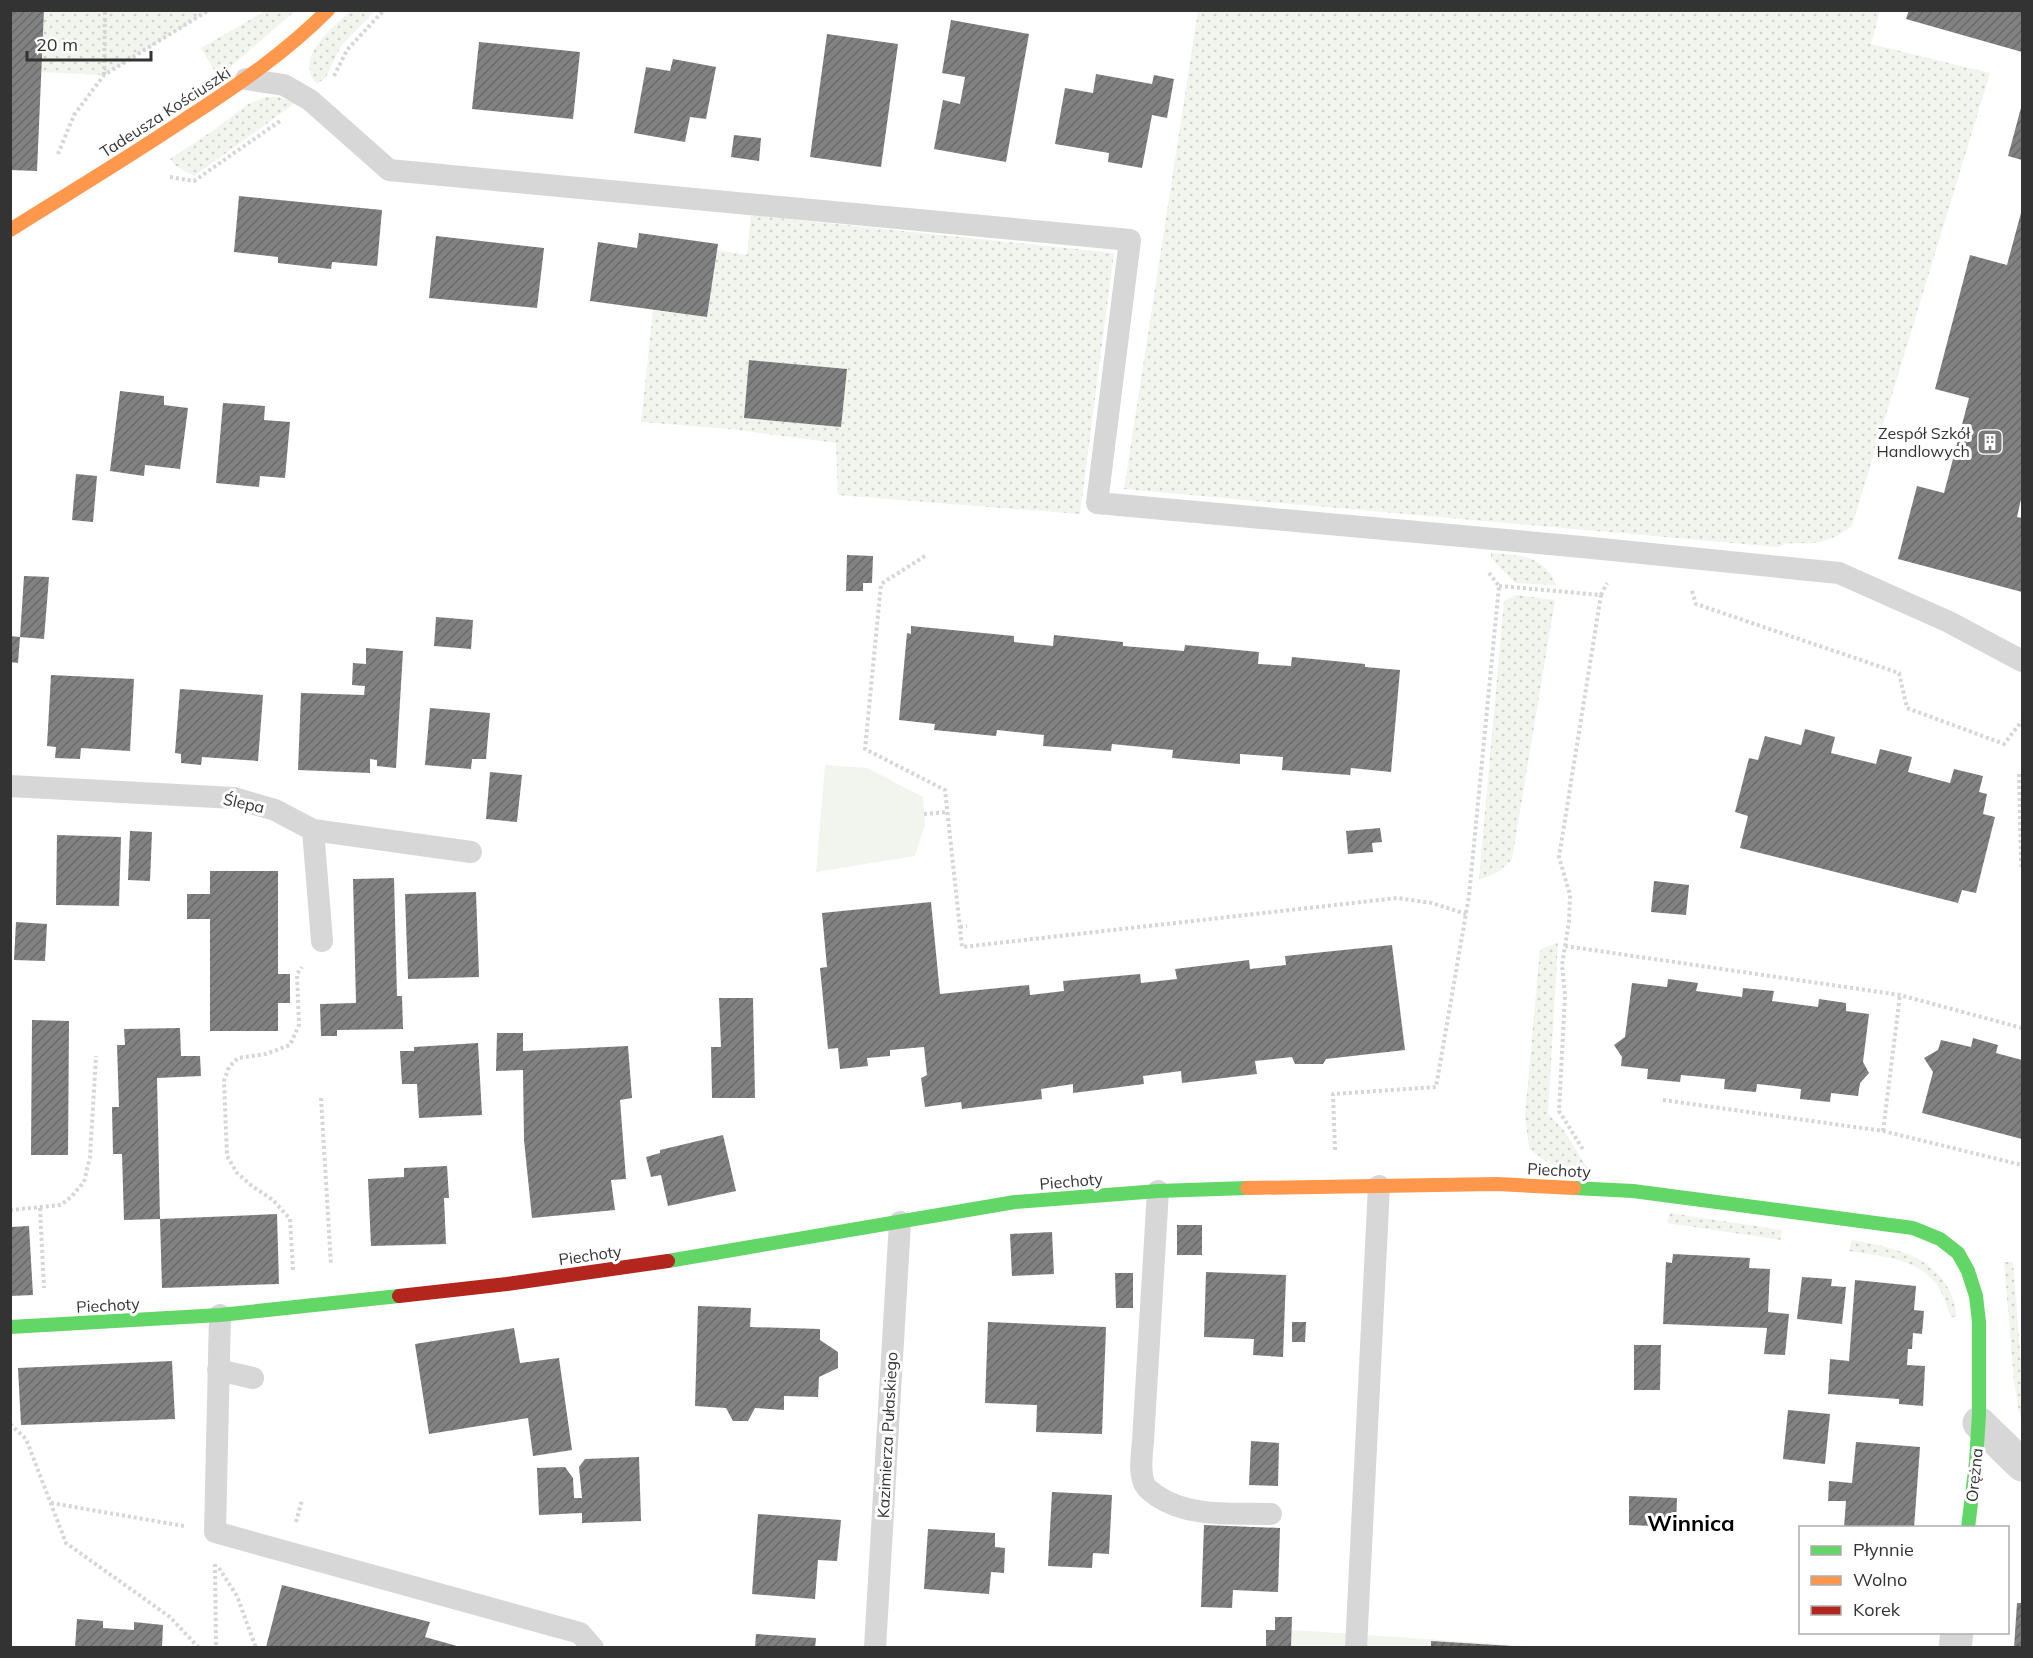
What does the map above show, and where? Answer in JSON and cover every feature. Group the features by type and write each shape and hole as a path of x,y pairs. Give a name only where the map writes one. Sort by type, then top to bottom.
{"street":[{"name":"Tadeusza Kościuszki","path":"10,230 246,79 291,46 328,10"},
{"name":"Piechoty","path":"10,1327 220,1315 542,1279 672,1260 1015,1202 1158,1191 1248,1188 1497,1184 1608,1189 1913,1228 1935,1235 1951,1245 1962,1258 1976,1292 1979,1312 1979,1423"},
{"path":"1979,1423 2022,1465"},
{"name":"Orężna","path":"1968,1526 1979,1423"}],"lane":[{"path":"246,79 284,85 310,100 389,170 1131,240 1096,503 1582,546 1839,573 1949,622 2022,661"},
{"name":"Ślepa","path":"10,786 234,798 275,810 313,830 471,852"},
{"path":"313,830 322,940"},
{"path":"1356,1647 1379,1186"},
{"path":"1158,1191 1143,1482 1149,1490 1169,1504 1199,1512 1271,1514"},
{"name":"Kazimierza Pułaskiego","path":"875,1647 900,1222"},
{"path":"220,1315 215,1532 580,1633 593,1647"},
{"path":"218,1370 253,1378"}],"path":[{"path":"104,75 105,10"},
{"path":"57,156 74,115 104,75 201,12 209,10"},
{"path":"163,175 194,181 310,100 330,82 347,50 384,10"},
{"path":"1335,1158 1333,1094 1437,1087 1475,846 1499,586 1476,555 1478,538"},
{"path":"925,556 881,584 865,749 945,790 962,947 1397,898 1432,903 1466,914"},
{"path":"1608,1189 1559,1111 1565,995 1562,965 1569,922 1570,895 1559,857 1601,595 1604,586 1612,578"},
{"path":"1499,586 1601,595"},
{"path":"1690,587 1696,604 1899,673 1907,708 2004,744 2022,721"},
{"path":"2019,774 2022,870"},
{"path":"924,814 947,812"},
{"path":"960,927 967,926"},
{"path":"295,1306 290,1219 273,1200 237,1173 227,1156 224,1081 229,1067 238,1058 266,1054 290,1045 299,1024 297,974 322,940"},
{"path":"1565,946 1900,995 2022,1028"},
{"path":"1883,1131 1900,995"},
{"path":"10,1210 61,1205 84,1182 90,1157 96,1056"},
{"path":"321,1098 333,1302"},
{"path":"1663,1100 1883,1131 2022,1165"},
{"path":"40,1208 45,1325"},
{"path":"10,1424 26,1438 66,1543 170,1617 199,1647"},
{"path":"51,1503 215,1532"},
{"path":"215,1563 237,1596 256,1647"},
{"path":"215,1591 216,1647"}],"shaded area":[{"path":"44,10 209,11 104,75 41,72"},
{"path":"265,11 295,11 223,73 214,70 201,48"},
{"path":"350,11 375,11 341,46 326,77 317,84 311,74 312,54 326,34"},
{"path":"1198,11 1880,11 1871,44 1990,73 1852,526 1823,541 1790,543 1778,547 1124,489"},
{"path":"266,97 278,97 295,103 194,176 176,166 170,159 248,104"},
{"path":"751,215 1114,253 1080,514 838,495 836,443 730,429 641,422 653,310 707,317 717,250 747,255","holes":["749,360 846,369 841,427 744,418"]},
{"path":"1491,553 1530,558 1545,567 1556,585 1515,583 1491,558"},
{"path":"1516,595 1555,600 1512,859 1497,872 1479,879 1504,601"},
{"path":"825,765 867,768 923,797 925,825 915,856 816,872"},
{"path":"1558,942 1548,1114 1563,1129 1588,1169 1556,1166 1529,1148 1525,1115 1540,950"},
{"path":"1670,1213 1782,1230 1781,1240 1667,1223"},
{"path":"1852,1240 1895,1250 1922,1261 1943,1280 1951,1294 1957,1317 1951,1317 1938,1287 1924,1272 1894,1259 1849,1251"},
{"path":"2004,1262 2013,1262 2022,1378 2022,1419 2014,1381"},
{"path":"1292,1630 1544,1647 1291,1648"}],"building":[{"path":"10,10 44,10 37,171 10,170"},
{"path":"1909,10 2022,10 2022,52 1906,19"},
{"path":"951,20 1029,34 1006,162 934,149 943,100 960,104 965,77 942,73"},
{"path":"827,34 898,44 881,167 810,157"},
{"path":"479,42 580,52 573,119 472,109"},
{"path":"673,59 716,67 706,119 690,117 685,142 634,133 646,67 670,71"},
{"path":"1096,74 1152,84 1154,75 1174,79 1167,118 1152,115 1142,168 1108,162 1109,153 1055,144 1065,88 1093,93"},
{"path":"2022,104 2022,160 2008,156"},
{"path":"734,135 761,138 759,161 731,157"},
{"path":"239,196 382,210 377,266 332,262 331,269 278,263 278,257 234,252"},
{"name":"Zespół Szkół Handlowych","path":"2022,209 2022,495 2017,517 2022,518 2022,592 1898,559 1917,486 1944,493 1969,398 1935,389 1970,255 2007,265"},
{"path":"639,233 718,244 707,317 590,301 598,242 637,248"},
{"path":"436,236 544,248 537,308 429,298"},
{"path":"749,360 847,369 841,427 744,418"},
{"path":"120,391 164,396 164,405 188,408 180,469 145,465 144,476 110,471"},
{"path":"223,403 265,406 264,420 290,422 285,478 260,476 259,487 216,483"},
{"path":"76,474 97,476 93,522 72,520"},
{"path":"847,555 873,556 872,583 863,583 863,591 846,591"},
{"path":"24,576 49,577 44,639 20,637"},
{"path":"436,617 473,620 471,649 434,646"},
{"path":"911,626 1014,636 1014,642 1053,646 1054,635 1123,642 1123,646 1184,651 1185,645 1259,652 1258,664 1291,666 1292,657 1400,670 1391,772 1351,768 1350,775 1282,770 1283,757 1240,754 1240,764 1172,758 1173,750 1112,744 1111,751 1043,746 1044,735 997,730 996,736 934,730 935,724 899,720 907,633 911,634"},
{"path":"10,636 20,637 18,663 10,662"},
{"path":"366,648 403,651 396,768 377,766 377,760 370,759 370,773 298,770 301,693 364,695 365,686 352,685 353,663 366,664"},
{"path":"51,675 134,679 130,751 81,748 80,759 55,758 56,747 47,746"},
{"path":"180,689 263,695 258,761 202,757 201,765 181,763 181,754 175,753"},
{"path":"430,708 490,713 486,759 472,759 471,769 425,765"},
{"path":"1805,729 1835,737 1831,753 1876,764 1880,749 1912,757 1908,772 1950,783 1954,769 1983,776 1979,792 1987,794 1983,814 1995,817 1976,893 1962,890 1958,903 1740,848 1748,816 1735,812 1749,758 1758,760 1765,736 1801,745"},
{"path":"490,772 522,775 517,822 486,819"},
{"path":"1380,828 1382,842 1372,843 1373,852 1348,854 1346,831"},
{"path":"130,831 152,832 150,881 128,880"},
{"path":"57,835 121,837 119,906 56,905"},
{"path":"210,871 278,871 278,974 290,974 290,1003 278,1003 278,1031 210,1031 210,919 187,919 187,894 210,894"},
{"path":"394,878 397,996 402,996 403,1029 337,1030 337,1036 321,1036 320,1004 356,1003 353,879"},
{"path":"1654,881 1689,885 1686,915 1651,912"},
{"path":"476,892 479,977 408,979 405,894"},
{"path":"931,902 940,994 1029,985 1030,995 1064,991 1063,981 1140,974 1141,983 1177,979 1175,969 1249,960 1250,969 1286,965 1285,956 1392,945 1405,1050 1326,1059 1323,1064 1295,1064 1292,1057 1255,1061 1257,1074 1182,1083 1181,1071 1143,1076 1144,1084 1073,1093 1073,1084 1041,1089 1042,1099 962,1109 961,1102 925,1107 921,1078 927,1075 924,1047 890,1050 890,1056 867,1058 868,1066 840,1069 838,1048 828,1049 820,968 827,967 822,913"},
{"path":"16,922 47,924 45,961 14,960"},
{"path":"1668,979 1698,983 1696,991 1742,997 1743,988 1774,991 1772,1001 1818,1007 1819,999 1846,1003 1846,1011 1869,1014 1863,1062 1869,1073 1860,1083 1858,1096 1831,1093 1830,1102 1800,1099 1801,1089 1757,1084 1756,1092 1724,1089 1725,1079 1681,1075 1680,1082 1647,1079 1648,1069 1621,1066 1622,1057 1614,1045 1625,1037 1632,983 1667,987"},
{"path":"719,998 753,998 755,1098 712,1098 711,1047 721,1047"},
{"path":"32,1020 69,1021 68,1155 31,1155"},
{"path":"180,1028 181,1056 200,1056 201,1076 157,1078 160,1219 124,1220 122,1154 113,1154 112,1107 119,1107 117,1045 125,1045 124,1029"},
{"path":"497,1033 523,1033 523,1051 628,1046 632,1098 620,1100 626,1179 611,1180 615,1210 532,1218 524,1140 523,1070 496,1071"},
{"path":"1973,1038 1998,1045 1996,1053 2022,1060 2022,1139 1922,1113 1933,1072 1924,1058 1938,1050 1941,1040 1971,1047"},
{"path":"478,1043 482,1115 419,1118 417,1084 402,1084 400,1051 414,1051 414,1047"},
{"path":"723,1135 736,1191 668,1206 661,1175 651,1177 646,1157 660,1153 660,1150"},
{"path":"447,1166 449,1198 444,1198 446,1244 371,1246 368,1179 404,1177 404,1168"},
{"path":"277,1214 279,1284 162,1288 160,1219"},
{"path":"1177,1225 1202,1225 1202,1255 1177,1255"},
{"path":"29,1226 33,1295 10,1296 10,1227"},
{"path":"1052,1232 1054,1274 1012,1276 1010,1234"},
{"path":"1673,1254 1750,1258 1749,1268 1770,1269 1768,1312 1789,1314 1785,1355 1764,1354 1767,1328 1663,1324 1666,1262 1672,1263"},
{"path":"1206,1272 1286,1275 1283,1357 1253,1355 1254,1339 1204,1337"},
{"path":"1115,1273 1133,1273 1133,1308 1116,1308"},
{"path":"1802,1277 1832,1279 1831,1286 1846,1287 1842,1324 1797,1319"},
{"path":"1855,1280 1916,1286 1914,1310 1924,1311 1922,1334 1913,1333 1912,1349 1908,1349 1907,1365 1925,1366 1923,1406 1899,1404 1899,1399 1828,1394 1830,1359 1849,1361"},
{"path":"698,1306 751,1308 750,1327 820,1329 820,1340 838,1352 838,1368 819,1377 818,1397 784,1396 784,1410 755,1408 748,1421 733,1421 726,1408 695,1406"},
{"path":"988,1322 1106,1327 1102,1434 1036,1432 1037,1405 985,1403"},
{"path":"1292,1322 1306,1322 1305,1342 1292,1342"},
{"path":"514,1328 520,1363 559,1358 572,1450 533,1456 528,1418 429,1434 415,1344"},
{"path":"1634,1345 1661,1345 1660,1390 1634,1390"},
{"path":"172,1361 175,1419 21,1425 18,1368"},
{"path":"1788,1410 1830,1414 1825,1464 1783,1459"},
{"path":"1251,1441 1279,1443 1278,1486 1249,1485"},
{"path":"1856,1442 1920,1447 1914,1526 1844,1526 1846,1501 1828,1501 1829,1481 1852,1483"},
{"path":"639,1457 641,1521 582,1523 582,1513 539,1515 537,1468 565,1467 573,1478 574,1498 582,1498 579,1467 585,1459"},
{"path":"1052,1492 1112,1495 1109,1554 1093,1553 1092,1568 1048,1566"},
{"path":"1629,1496 1677,1498 1676,1527 1629,1525"},
{"path":"758,1514 841,1520 837,1561 818,1560 815,1599 752,1594"},
{"path":"1204,1525 1280,1528 1278,1592 1233,1590 1232,1608 1201,1607"},
{"path":"928,1529 995,1533 995,1547 1005,1548 1004,1573 991,1572 989,1594 924,1589"},
{"path":"282,1585 430,1622 425,1637 464,1648 266,1647"},
{"path":"2017,1603 2022,1603 2022,1648 2014,1648"},
{"path":"1275,1617 1292,1617 1291,1648 1266,1648 1266,1630 1275,1630"},
{"path":"77,1619 103,1621 103,1628 134,1630 134,1622 163,1625 162,1648 75,1648"},
{"path":"756,1634 816,1638 815,1648 755,1648"},
{"path":"1431,1641 1512,1646 1512,1648 1431,1648"}],"traffic: fast":[{"path":"668,1261 1015,1202 1158,1191 1247,1188"},
{"path":"1574,1188 1633,1191 1913,1228 1940,1239 1958,1253 1968,1271 1976,1296 1979,1322 1979,1414 1968,1526"},
{"path":"10,1327 220,1315 399,1296"}],"traffic: slow":[{"path":"10,230 224,94 278,54 328,10"},
{"path":"1247,1188 1497,1184 1574,1188"}],"traffic: jam":[{"path":"399,1296 507,1284 668,1261"}],"place":[{"name":"Zespół Szkół Handlowych","path":"1990,442"}],"district":[{"name":"Winnica","path":"1691,1523"}]}
